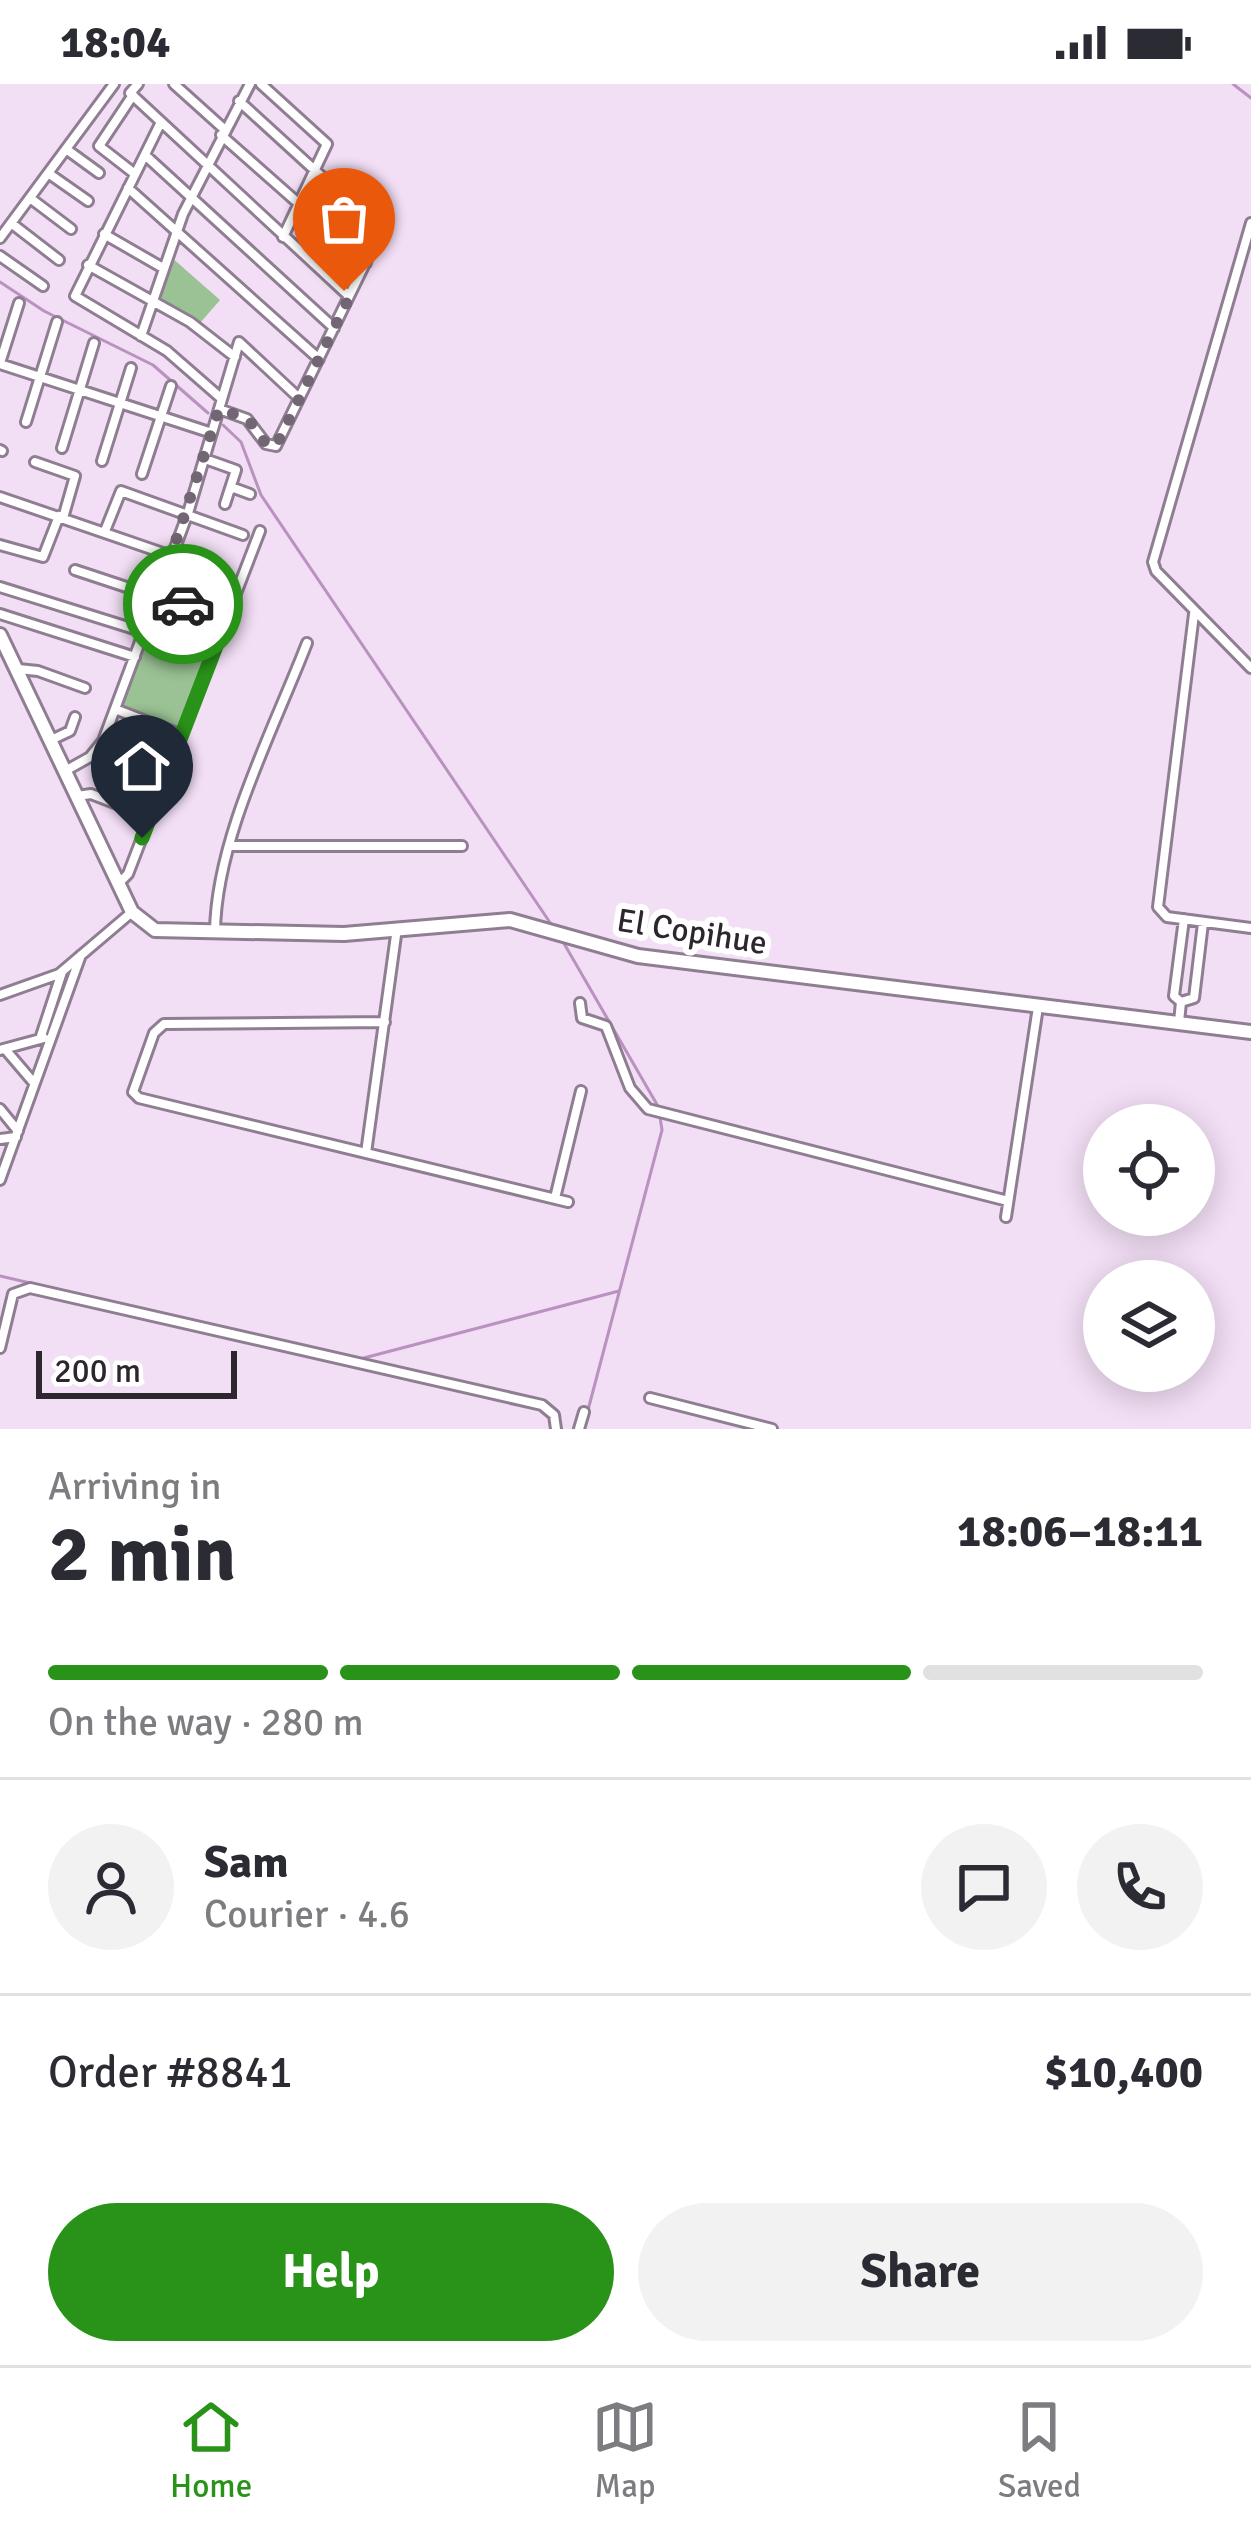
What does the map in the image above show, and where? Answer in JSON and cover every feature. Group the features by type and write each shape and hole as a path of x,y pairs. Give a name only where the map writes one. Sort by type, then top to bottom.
{"main road":[{"path":"0,635 4,652 132,912"},
{"name":"El Copihue","path":"132,912 155,930 215,932 344,934 510,920 638,956 1251,1031"}],"street":[{"path":"0,238 114,84"},
{"path":"135,174 99,146 138,84"},
{"path":"174,84 298,204 366,262"},
{"path":"141,336 176,230 238,95 250,84"},
{"path":"261,84 327,144 283,236"},
{"path":"133,95 350,296"},
{"path":"161,122 75,296 176,358 220,404 248,419 274,447 350,296 378,228 238,95"},
{"path":"66,148 99,172"},
{"path":"145,155 334,328"},
{"path":"49,173 88,201"},
{"path":"128,188 319,359"},
{"path":"30,198 71,229"},
{"path":"11,223 59,260"},
{"path":"1251,223 1153,556 1156,571 1251,668"},
{"path":"104,234 163,268"},
{"path":"0,256 43,286"},
{"path":"88,265 152,300 235,357"},
{"path":"19,303 0,363 212,433"},
{"path":"26,422 57,322"},
{"path":"65,771 97,751 115,710 188,513 239,342 299,398"},
{"path":"62,448 94,343"},
{"path":"102,461 131,368"},
{"path":"142,474 171,386"},
{"path":"205,459 236,470 225,504"},
{"path":"0,545 43,557 61,517 75,476 35,462"},
{"path":"231,487 250,494"},
{"path":"105,531 118,492 243,535"},
{"path":"0,497 227,575"},
{"path":"119,883 128,872 260,531"},
{"path":"75,570 226,620"},
{"path":"0,586 144,632"},
{"path":"1195,612 1158,903 1163,915 1251,928"},
{"path":"0,614 135,657"},
{"path":"215,932 216,901 230,846 307,644"},
{"path":"16,670 34,670 85,688"},
{"path":"115,710 182,735"},
{"path":"50,740 70,730 75,717"},
{"path":"97,751 152,772"},
{"path":"77,796 91,794 138,812"},
{"path":"230,846 462,846"},
{"path":"0,995 63,971 132,912"},
{"path":"1181,1002 1174,996 1184,919"},
{"path":"1181,1002 1194,998 1204,922"},
{"path":"366,1153 397,928"},
{"path":"46,1038 80,956"},
{"path":"0,1180 35,1084 63,971"},
{"path":"1179,1023 1181,1002"},
{"path":"580,1003 582,1018 606,1026 630,1088 660,1112 1008,1201"},
{"path":"1006,1216 1038,1007"},
{"path":"385,1022 167,1023 154,1033 133,1089 139,1098 568,1202"},
{"path":"35,1084 2,1049 46,1038"},
{"path":"555,1198 580,1090"},
{"path":"0,1109 17,1134"},
{"path":"0,1138 17,1134"},
{"path":"0,1348 13,1294 30,1288 542,1405 554,1415 556,1429"},
{"path":"650,1398 772,1429"},
{"path":"579,1429 584,1412"}],"green space":[{"path":"171,257 220,300 200,323 161,300"},
{"path":"150,629 209,651 180,728 121,706"}],"waterway":[{"path":"1233,84 1251,98"},
{"path":"0,282 44,311 153,365 208,413"},
{"path":"223,425 241,442 261,495 551,924"},
{"path":"562,940 659,1108"},
{"path":"588,1410 662,1130 660,1117"},
{"path":"0,1276 292,1344"},
{"path":"360,1359 619,1291"}],"way so far":[{"path":"183,604 158,596 219,409 248,419 266,444 276,446 350,296 344,291"}],"route":[{"path":"142,838 226,620 183,604"}]}
